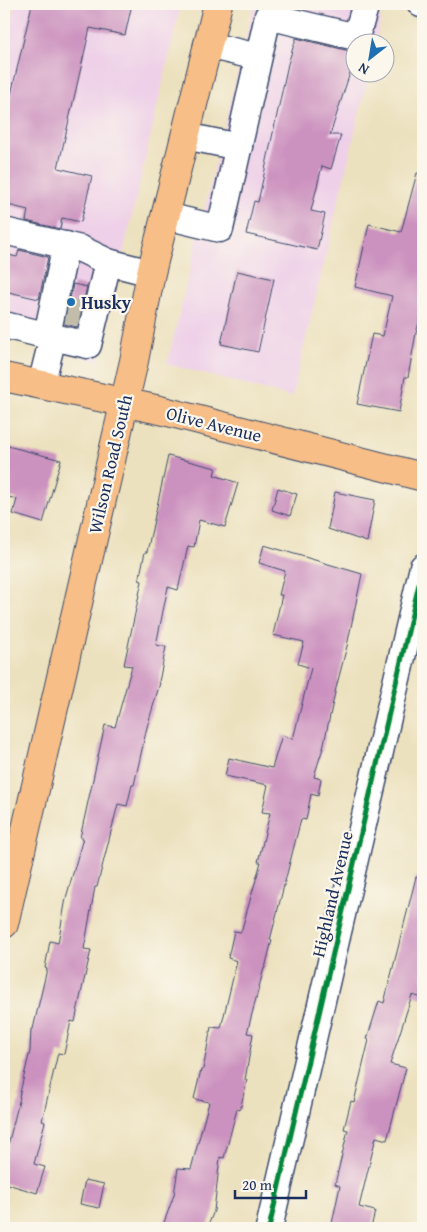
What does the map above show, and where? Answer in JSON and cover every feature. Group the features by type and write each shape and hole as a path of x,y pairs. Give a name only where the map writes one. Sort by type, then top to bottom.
{"main road":[{"name":"Wilson Road South","path":"4,924 124,402 151,273 218,4"},
{"name":"Olive Avenue","path":"4,377 124,402 423,477"}],"street":[{"path":"166,216 220,229 268,16 356,37 366,4"},
{"path":"208,44 258,57"},
{"path":"185,136 239,147"},
{"path":"4,231 81,249 108,262 151,273"},
{"path":"4,324 88,345 74,312 66,245"},
{"path":"41,385 50,336 74,312 108,262"},
{"name":"Highland Avenue","path":"269,1228 423,566"}],"shaded area":[{"path":"15,4 181,4 98,362 4,332 4,54"},
{"path":"254,4 325,4 381,18 378,32 344,32 344,82 367,82 292,397 167,364"}],"building":[{"path":"32,4 132,4 125,35 90,28 58,168 92,176 81,222 62,218 60,229 26,221 28,210 4,204 4,125"},
{"path":"296,38 344,50 344,82 347,82 330,135 341,135 331,169 322,166 311,211 325,214 317,250 246,234 254,201 258,202 288,64"},
{"path":"417,173 423,174 423,309 416,333 408,377 405,377 399,412 357,404 372,334 383,336 392,296 355,287 369,224 401,232"},
{"path":"19,250 48,257 39,299 4,291 4,254 17,257"},
{"path":"237,271 274,279 258,352 221,344"},
{"path":"73,284 87,287 77,327 65,324"},
{"path":"4,445 61,460 43,523 13,514 17,499 4,496"},
{"path":"168,456 216,468 214,475 238,483 225,527 199,520 194,547 188,546 178,590 168,587 156,645 166,647 160,683 147,727 134,785 132,785 127,806 118,804 97,887 95,887 84,949 91,950 75,1022 71,1021 64,1054 58,1053 42,1121 45,1122 34,1164 45,1167 37,1193 4,1183 4,1161 30,1051 31,1029 33,1029 47,969 45,968 50,941 58,943 66,898 83,838 80,838 105,725 115,727 132,666 124,665 142,581 139,580"},
{"path":"278,488 297,494 290,516 272,510"},
{"path":"335,492 375,500 367,542 328,529"},
{"path":"264,545 362,574 323,748 314,777 321,779 318,796 311,794 306,820 301,819 270,940 272,940 265,968 247,1033 253,1034 245,1080 247,1080 240,1110 237,1109 224,1158 220,1157 214,1211 207,1228 162,1228 174,1195 178,1168 191,1169 209,1102 194,1099 201,1070 203,1070 211,1027 221,1028 237,961 228,958 234,931 241,932 261,862 258,862 270,813 262,812 268,785 225,776 229,758 272,768 282,735 293,739 311,668 298,664 304,642 273,635 285,571 259,563"},
{"path":"416,877 423,878 423,998 412,995 390,1064 406,1068 387,1140 376,1137 359,1207 375,1211 371,1228 331,1228 340,1186 335,1184 348,1130 344,1129 351,1101 354,1102 369,1040 367,1039 379,1001 384,1003"},
{"path":"85,1180 104,1184 99,1208 80,1204"}],"tunnel":[{"path":"62,309 86,315"}],"cycle path":[{"path":"269,1228 423,567"}],"place":[{"name":"Husky","path":"71,302"}]}
